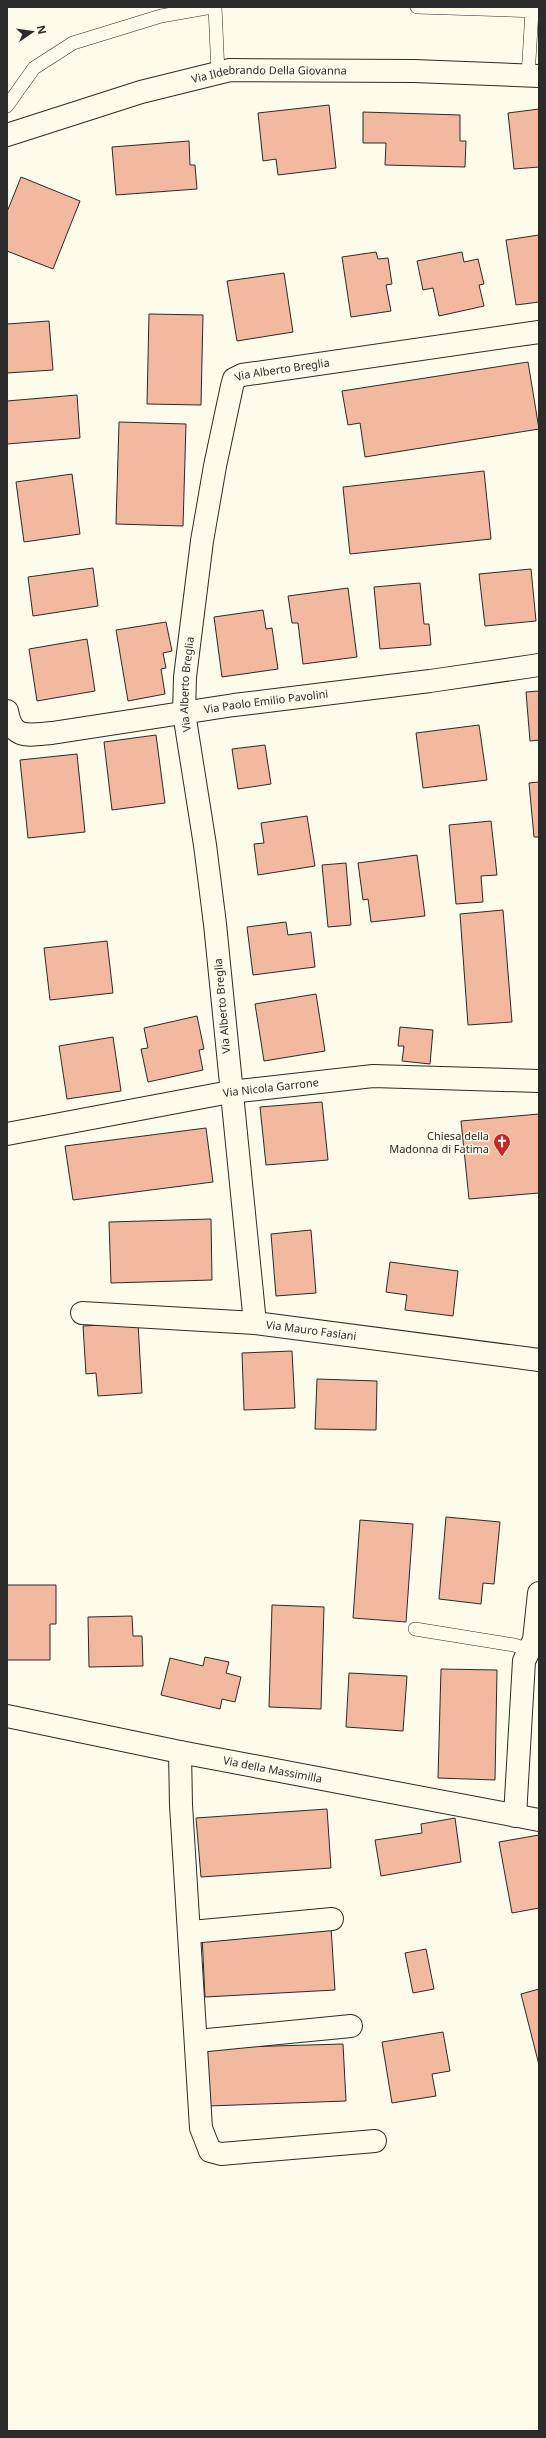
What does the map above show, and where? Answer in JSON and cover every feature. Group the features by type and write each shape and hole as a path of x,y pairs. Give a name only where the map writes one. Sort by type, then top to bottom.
{"street":[{"name":"Via Ildebrando Della Giovanna","path":"7,135 141,92 230,70 414,71 534,76"},
{"name":"Via Alberto Breglia","path":"255,1323 205,845 184,713 185,677 202,541 225,413 234,379 242,374 539,332"},
{"name":"Via Paolo Emilio Pavolini","path":"7,711 12,728 16,732 34,734 87,730 184,713 539,665"},
{"name":"Via Nicola Garrone","path":"7,1134 230,1092 373,1076 539,1081"},
{"name":"Via Mauro Fasiani","path":"82,1313 255,1323 539,1360"},
{"path":"515,1816 524,1661 534,1640 539,1593"},
{"name":"Via della Massimilla","path":"7,1716 180,1752 539,1820"},
{"path":"180,1752 181,1805 191,1932 201,2128 210,2151 221,2154 375,2141"},
{"path":"191,1932 332,1919"},
{"path":"197,2041 351,2026"}],"lane":[{"path":"7,106 34,68 73,43 161,16 214,7 218,73"},
{"path":"416,7 536,11 534,76"},
{"path":"415,1629 514,1645 529,1650"}],"building":[{"path":"329,105 336,168 278,175 276,159 263,161 258,113"},
{"path":"539,109 539,167 514,169 508,113"},
{"path":"363,112 460,115 460,141 466,141 465,167 385,165 386,143 363,143"},
{"path":"189,141 190,165 195,165 197,189 116,195 112,147"},
{"path":"21,177 80,201 53,269 7,251 7,212"},
{"path":"539,235 539,302 516,305 506,240"},
{"path":"376,252 378,259 388,258 392,284 386,285 391,311 351,317 342,257"},
{"path":"462,252 464,262 478,259 484,284 479,285 484,306 439,316 433,288 423,290 417,261"},
{"path":"284,273 293,332 237,341 227,281"},
{"path":"149,314 203,315 201,405 147,404"},
{"path":"49,321 53,370 7,373 7,324"},
{"path":"528,362 539,429 365,457 360,423 348,425 342,391"},
{"path":"77,395 80,438 7,444 7,401"},
{"path":"119,422 186,424 183,526 116,524"},
{"path":"484,471 491,539 350,554 343,487"},
{"path":"72,474 80,534 24,542 16,482"},
{"path":"93,568 98,606 33,616 28,577"},
{"path":"531,569 536,621 485,626 479,574"},
{"path":"420,583 424,624 429,624 431,645 380,649 374,587"},
{"path":"348,588 357,657 303,664 298,623 292,623 288,596"},
{"path":"263,610 266,629 272,628 278,669 222,677 214,617"},
{"path":"166,622 172,651 163,653 166,668 161,669 165,694 128,701 116,630"},
{"path":"87,639 95,691 37,701 29,649"},
{"path":"539,691 539,740 530,741 526,692"},
{"path":"479,725 487,780 423,788 416,733"},
{"path":"156,735 165,803 112,810 104,742"},
{"path":"265,745 271,784 238,789 232,749"},
{"path":"77,754 85,832 28,838 20,760"},
{"path":"539,782 539,837 534,837 529,783"},
{"path":"307,816 315,866 258,875 254,844 264,843 261,823"},
{"path":"491,821 497,875 481,876 483,902 456,904 449,825"},
{"path":"417,855 425,916 371,922 368,899 363,900 358,863"},
{"path":"346,863 351,925 328,927 322,865"},
{"path":"503,910 512,1022 468,1025 460,914"},
{"path":"286,922 288,935 311,932 315,967 253,975 247,927"},
{"path":"107,941 113,993 50,1000 44,948"},
{"path":"316,994 325,1051 264,1061 255,1004"},
{"path":"197,1016 204,1049 199,1050 203,1070 148,1082 141,1049 148,1048 144,1028"},
{"path":"400,1027 433,1030 430,1064 402,1061 404,1046 398,1046"},
{"path":"113,1037 121,1091 67,1099 59,1046"},
{"path":"322,1102 328,1160 266,1165 260,1107"},
{"name":"Chiesa della Madonna di Fatima","path":"539,1114 539,1193 469,1199 461,1121"},
{"path":"206,1128 213,1182 73,1200 65,1146"},
{"path":"211,1219 212,1280 111,1283 109,1222"},
{"path":"311,1230 316,1293 276,1296 271,1234"},
{"path":"390,1262 458,1271 453,1316 405,1310 407,1295 386,1292"},
{"path":"138,1323 142,1393 98,1396 96,1373 86,1374 83,1326"},
{"path":"292,1351 295,1408 244,1410 242,1353"},
{"path":"317,1379 377,1381 376,1430 315,1429"},
{"path":"446,1517 500,1522 494,1584 483,1583 481,1604 439,1599"},
{"path":"360,1520 413,1524 406,1622 353,1618"},
{"path":"7,1585 56,1585 56,1624 50,1624 50,1660 7,1660"},
{"path":"272,1605 324,1607 321,1709 269,1707"},
{"path":"132,1616 133,1636 142,1636 143,1666 89,1667 88,1617"},
{"path":"205,1657 229,1662 226,1673 241,1677 235,1702 222,1699 220,1709 161,1695 170,1658 203,1666"},
{"path":"441,1669 497,1670 495,1780 438,1778"},
{"path":"349,1673 407,1676 403,1731 346,1727"},
{"path":"327,1809 331,1868 201,1877 196,1818"},
{"path":"455,1818 461,1862 381,1876 375,1840 422,1833 421,1824"},
{"path":"539,1835 539,1908 512,1913 499,1842"},
{"path":"331,1927 335,1990 205,1997 202,1935"},
{"path":"426,1949 434,1989 413,1993 405,1953"},
{"path":"539,1989 539,2065 521,1994"},
{"path":"443,2032 450,2071 432,2074 436,2096 392,2103 382,2042"},
{"path":"343,2044 346,2101 208,2106 206,2048"}],"place":[{"name":"Chiesa della Madonna di Fatima","path":"502,1157"}]}
